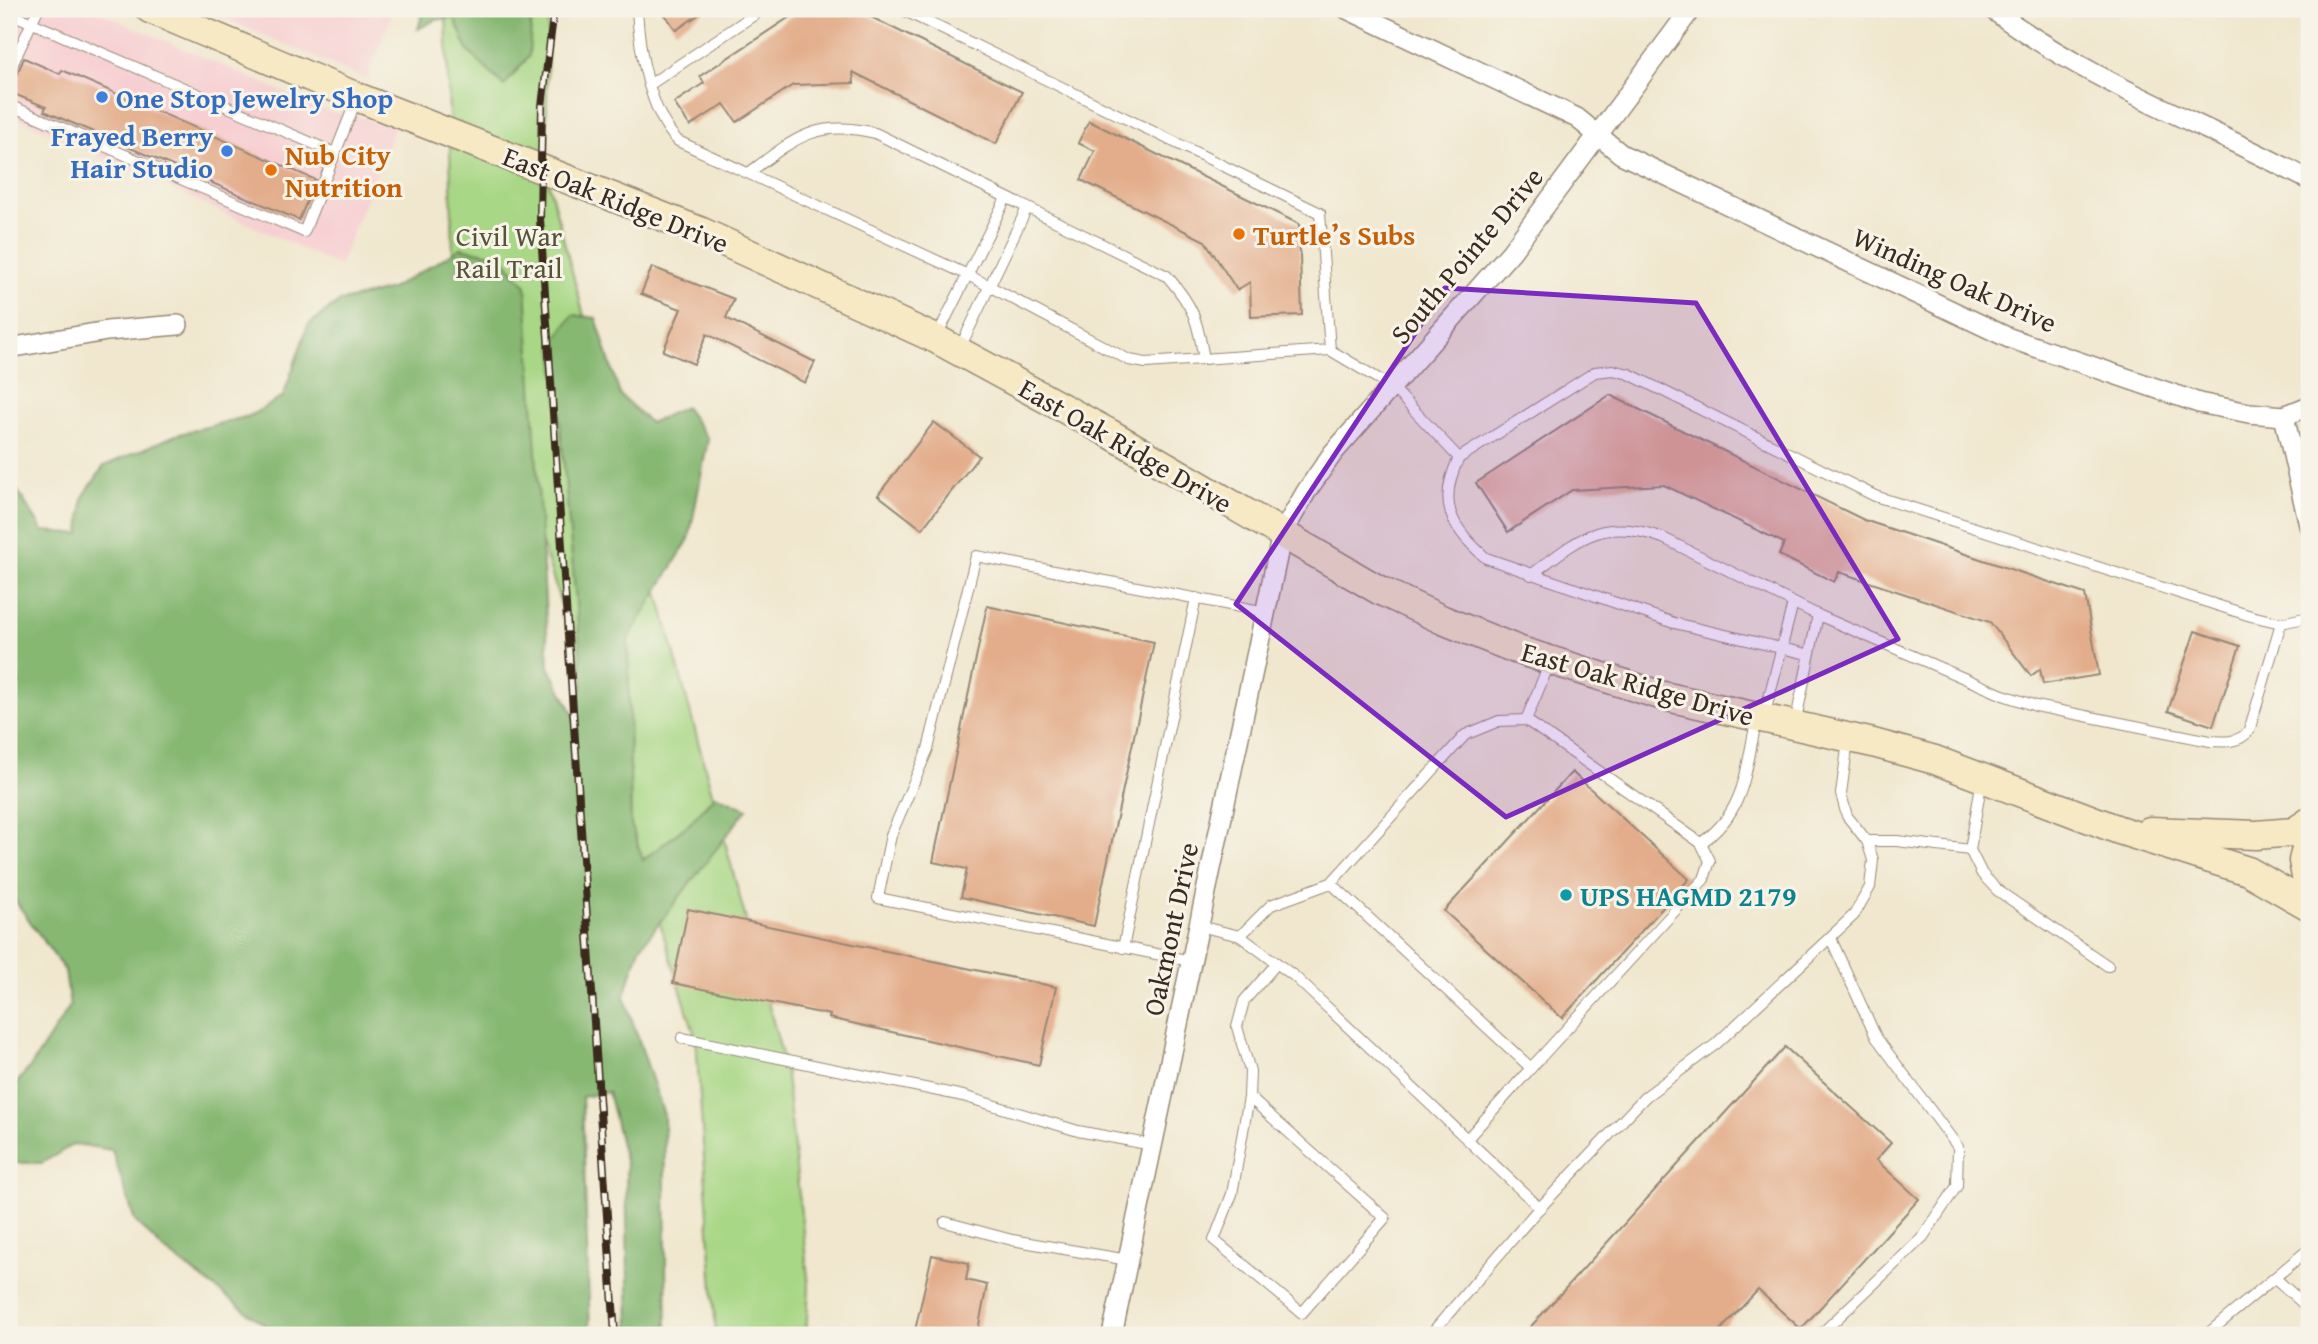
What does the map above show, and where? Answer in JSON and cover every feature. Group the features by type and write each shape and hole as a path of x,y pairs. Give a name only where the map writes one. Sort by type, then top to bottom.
{"main road":[{"name":"East Oak Ridge Drive","path":"150,9 357,97 702,232 947,344 1389,595 1443,620 1550,661 1663,696 1849,737 1982,777 2119,830 2248,871 2309,906"},
{"name":"East Oak Ridge Drive","path":"2119,830 2256,835 2294,832 2309,822"},
{"path":"2309,835 2303,861 2309,893"}],"street":[{"name":"Winding Oak Drive","path":"1347,9 1577,118 1621,154 2009,338 2199,403 2249,413 2284,415 2309,406"},
{"name":"South Pointe Drive","path":"1282,534 1333,453 1511,252 1691,9"},
{"path":"1992,9 2030,37 2085,71 2309,180"},
{"path":"9,342 178,326"},
{"path":"2284,415 2309,525"},
{"name":"Oakmont Drive","path":"1112,1335 1282,534"}],"lane":[{"path":"9,72 38,9"},
{"path":"637,9 649,85 657,112 666,129 678,141 968,275 1129,360 1146,363 1330,350 1392,387 1459,458"},
{"path":"649,85 763,9"},
{"path":"901,9 1320,212 1330,350"},
{"path":"9,13 335,153"},
{"path":"9,105 304,232 357,97"},
{"path":"750,172 789,142 810,131 853,128 875,133 1167,276 1185,297 1197,318 1204,359"},
{"path":"947,344 968,275 1006,198"},
{"path":"947,344 989,286 1027,208"},
{"path":"1807,654 1674,623 1486,558 1470,545 1452,519 1447,503 1448,480 1459,458 1595,372 1613,370 1629,374 1875,496 2250,616 2281,623 2309,617"},
{"path":"1531,575 1579,538 1599,530 1639,529 1663,538 1818,615 2003,695 2036,706 2228,742 2243,737 2249,730 2281,623"},
{"path":"1191,961 878,898 891,835 928,749 976,556 1266,612"},
{"path":"1124,947 1196,598"},
{"path":"1701,843 1719,831 1737,807 1793,603"},
{"path":"1795,725 1807,654 1818,615"},
{"path":"1526,720 1550,661"},
{"path":"1240,936 1271,905 1331,884 1465,735 1499,722 1526,720 1701,843 1710,861 1704,879 1467,1139"},
{"path":"1430,1335 1540,1208 1645,1097 1716,1044 1854,915 1870,887 1873,860 1867,841 1847,816 1841,794 1849,737"},
{"path":"1982,777 1970,850 1982,874 1997,890 2108,965"},
{"path":"1867,841 1897,841 1970,850"},
{"path":"1331,884 1531,1068"},
{"path":"1199,926 1240,936 1294,976 1540,1208"},
{"path":"1820,1335 1923,1237 1957,1186 1958,1147 1876,1037 1831,939"},
{"path":"1249,1097 1385,1218 1302,1314 1214,1240 1232,1194 1249,1097 1250,1071 1237,1027 1244,1001 1277,963"},
{"path":"682,1038 962,1096 1078,1131 1152,1145"},
{"path":"945,1222 1012,1240 1128,1260"},
{"path":"2206,1335 2309,1249"},
{"path":"2274,1278 2309,1309"}],"highlighted area":[{"path":"1445,288 1696,303 1898,639 1506,817 1236,604"}],"shaded area":[{"path":"19,9 92,9 327,111 396,125 339,266 9,114 9,31"},
{"path":"202,9 394,9 367,79"}],"green space":[{"path":"424,9 532,9 529,56 504,86 468,51 454,17 435,20 418,29"},
{"name":"Civil War Rail Trail","path":"446,9 548,9 546,174 785,1066 809,1287 806,1335 716,1335 696,1039 453,256"},
{"path":"461,248 501,256 526,286 549,667 575,717 583,682 553,343 573,315 596,318 620,395 650,423 685,407 708,439 689,539 628,639 631,824 643,860 690,823 715,795 747,809 640,948 624,996 664,1115 667,1335 629,1335 626,1165 608,1092 582,1097 590,1335 278,1335 163,1249 135,1221 112,1150 74,1144 42,1163 9,1163 9,1092 31,1066 70,1006 65,971 9,892 9,688 19,685 9,627 9,487 15,487 43,531 80,534 83,497 104,466 176,435 249,416 283,397 308,325 339,302 391,289"}],"building":[{"path":"661,9 707,9 676,30"},
{"path":"802,9 855,9 1022,92 996,144 853,72 854,83 793,85 737,122 724,104 690,126 674,103 704,83 700,76"},
{"path":"24,58 60,74 62,70 316,180 299,220 44,111 46,107 9,92"},
{"path":"1089,121 1299,224 1302,315 1251,317 1250,282 1237,290 1205,241 1081,180 1095,151 1078,143"},
{"path":"652,267 734,299 726,318 815,362 805,383 707,334 694,364 663,351 681,309 641,294"},
{"path":"1610,395 1864,520 2085,594 2099,675 2043,684 2040,669 2031,676 1990,622 1839,572 1834,582 1779,555 1784,543 1664,485 1572,490 1508,532 1476,483"},
{"path":"934,422 979,456 922,529 878,495"},
{"path":"987,606 1154,642 1094,926 961,897 967,869 933,862"},
{"path":"2195,631 2240,646 2213,726 2168,711"},
{"name":"UPS HAGMD 2179","path":"1572,772 1689,879 1562,1018 1444,911"},
{"path":"688,909 1056,987 1039,1065 829,1018 830,1015 673,983"},
{"path":"1785,1047 1891,1143 1876,1160 1919,1199 1801,1329 1758,1290 1716,1335 1523,1335"},
{"path":"932,1255 969,1263 966,1280 987,1285 977,1335 914,1335"}],"railway":[{"path":"554,9 542,106 540,219 615,1335"}],"place":[{"name":"One Stop Jewelry Shop","path":"102,97"},
{"name":"Frayed Berry Hair Studio","path":"227,151"},
{"name":"Nub City Nutrition","path":"271,170"},
{"name":"Turtle’s Subs","path":"1239,234"},
{"name":"UPS HAGMD 2179","path":"1566,895"}]}
